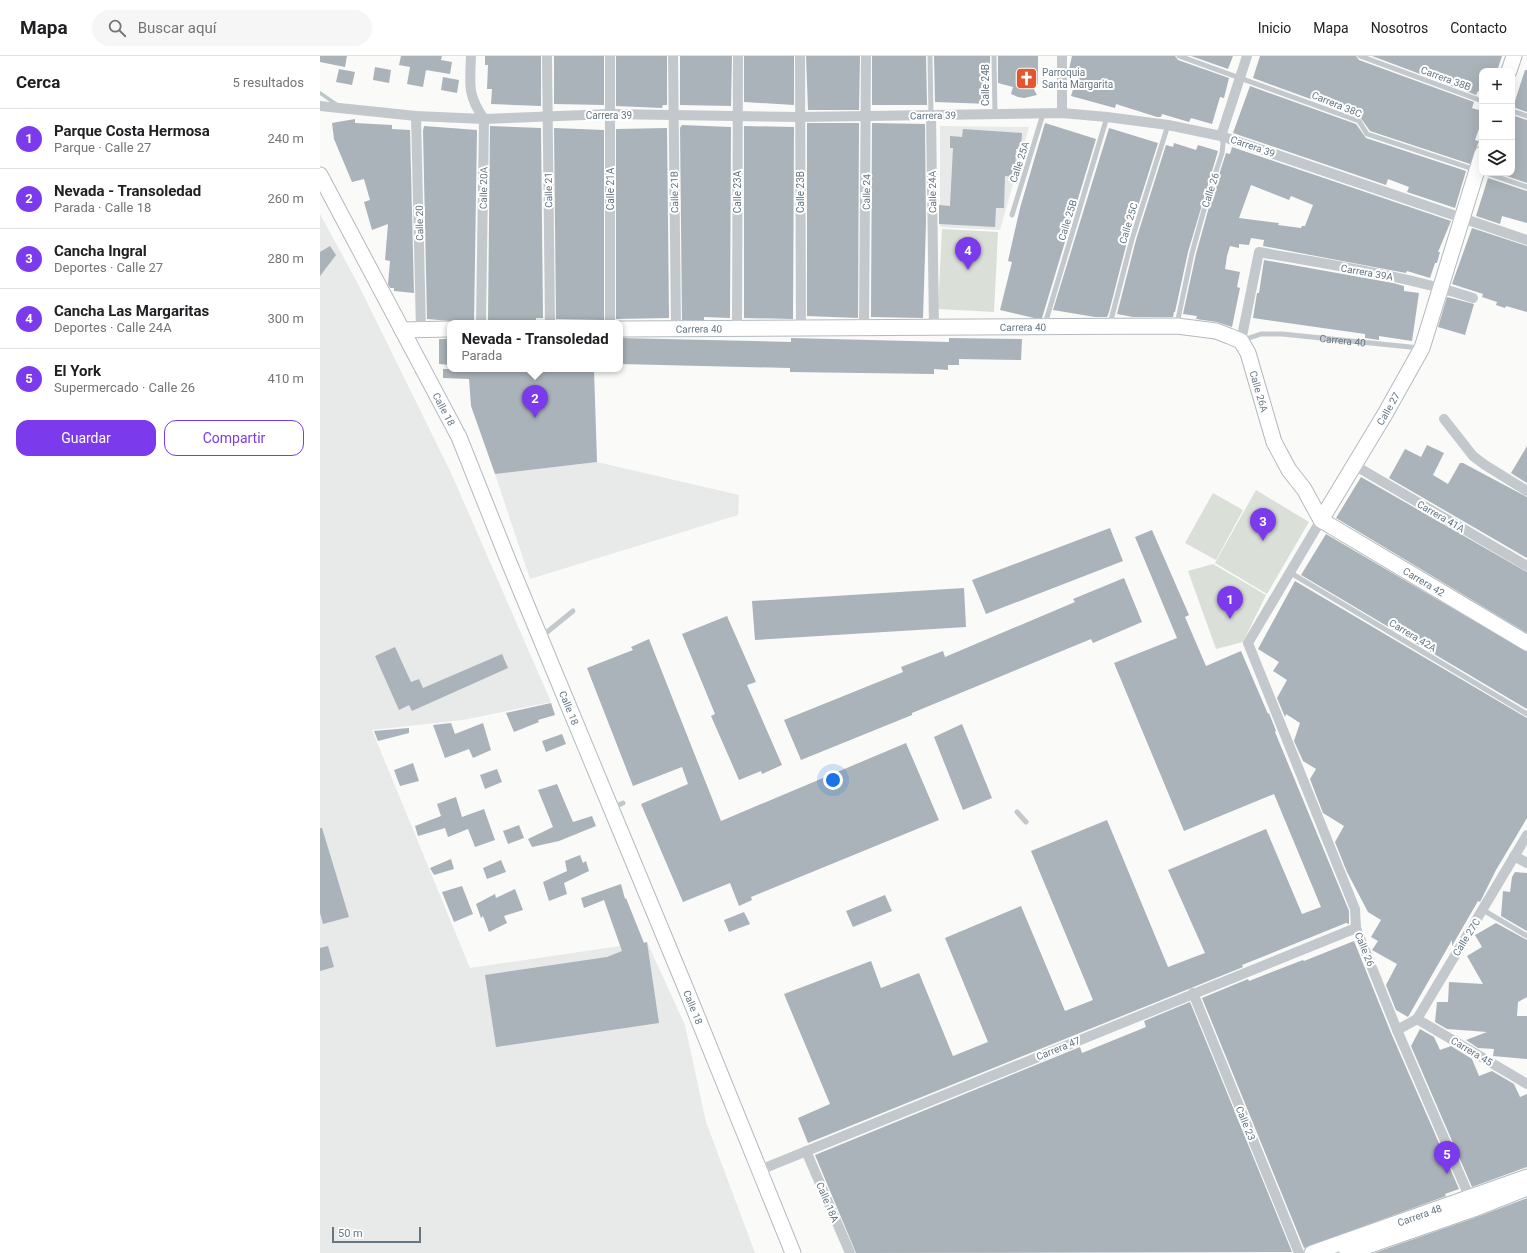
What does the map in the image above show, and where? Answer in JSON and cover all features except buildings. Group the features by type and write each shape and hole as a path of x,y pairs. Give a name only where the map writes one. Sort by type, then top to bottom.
{"street":[{"path":"471,56 470,92 474,105 484,119"},
{"name":"Calle 21","path":"547,56 550,320"},
{"name":"Calle 21A","path":"610,56 610,320"},
{"name":"Calle 21B","path":"673,56 676,328"},
{"name":"Calle 23A","path":"737,328 738,56"},
{"name":"Calle 23B","path":"800,56 801,328"},
{"name":"Calle 24","path":"864,328 866,56"},
{"path":"1062,56 1062,113"},
{"name":"Calle 26","path":"1221,136 1247,56"},
{"path":"1510,68 1514,56"},
{"name":"Carrera 39","path":"320,106 416,116 484,119 610,114 800,117 1062,113 1107,117 1221,136 1527,240"},
{"name":"Calle 20","path":"416,116 421,330"},
{"name":"Calle 24A","path":"931,116 934,327"},
{"name":"Calle 20A","path":"481,320 484,119"},
{"name":"Calle 18","path":"320,176 459,437 505,553 541,637 617,805 793,1253"},
{"name":"Calle 27","path":"1248,643 1422,348 1462,218 1480,176"},
{"name":"Carrera 39A","path":"1240,341 1259,252 1392,276 1440,287 1474,298"},
{"name":"Carrera 40","path":"623,329 1177,326 1216,331 1240,341"},
{"path":"402,330 447,329"},
{"name":"Calle 26A","path":"1240,341 1248,353 1274,442 1289,470 1304,489 1321,520"},
{"path":"1444,418 1473,456 1527,491"},
{"name":"Carrera 41A","path":"1354,465 1527,566"},
{"name":"Carrera 42","path":"1321,520 1527,643"},
{"name":"Calle 26","path":"1248,643 1355,910 1356,928 1397,1030 1472,1203"},
{"name":"Calle 27C","path":"1397,1030 1417,1019 1527,836"},
{"path":"1514,856 1527,864"},
{"name":"Carrera 47","path":"760,1170 1356,928"},
{"name":"Calle 23","path":"1193,993 1299,1253"},
{"name":"Carrera 45","path":"1417,1019 1527,1084"},
{"name":"Calle 18A","path":"806,1151 850,1253"},
{"name":"Carrera 48","path":"1347,1253 1472,1203 1527,1176"},
{"name":"Carrera 48","path":"1312,1253 1472,1203 1527,1188"}],"lane":[{"name":"Calle 24A","path":"930,56 931,116"},
{"name":"Calle 24B","path":"994,56 995,115"},
{"name":"Carrera 38C","path":"1179,56 1241,77 1359,121 1368,134 1479,171"},
{"name":"Carrera 38B","path":"1360,56 1479,99"},
{"path":"1515,112 1527,116"},
{"name":"Calle 25A","path":"1012,215 1044,114"},
{"name":"Calle 25B","path":"1044,327 1107,117"},
{"name":"Calle 25C","path":"1109,327 1132,239 1168,126"},
{"name":"Calle 26","path":"1177,326 1192,253 1222,153 1223,144 1221,136"},
{"name":"Carrera 38C","path":"1494,176 1527,187"},
{"name":"Carrera 40","path":"1240,341 1261,334 1282,334 1422,348"},
{"name":"Carrera 42A","path":"1290,572 1527,714"},
{"path":"541,637 574,611"},
{"path":"1017,812 1026,822"},
{"path":"1483,910 1527,936"}],"shaded area":[{"path":"940,126 1029,127 1000,230 940,227"},
{"path":"320,214 358,284 452,475 551,702 463,720 372,730 470,968 647,942 685,1025 706,1122 755,1253 320,1253"},
{"path":"942,229 998,232 994,312 938,309"},
{"path":"597,462 739,495 738,515 530,579 495,474"},
{"path":"1256,490 1309,522 1267,594 1215,563"},
{"path":"1213,493 1243,510 1216,560 1185,543"},
{"path":"1213,564 1266,595 1243,642 1216,649 1188,571"}],"waterway":[{"path":"320,93 336,104"}],"place":[{"name":"Parroquia Santa Margarita","path":"1026,78"},
{"name":"Cancha Las Margaritas","path":"968,270"},
{"name":"Nevada - Transoledad","path":"535,418"},
{"name":"Cancha Ingral","path":"1263,541"},
{"name":"Parque Costa Hermosa","path":"1230,619"},
{"name":"El York","path":"1447,1174"}]}
